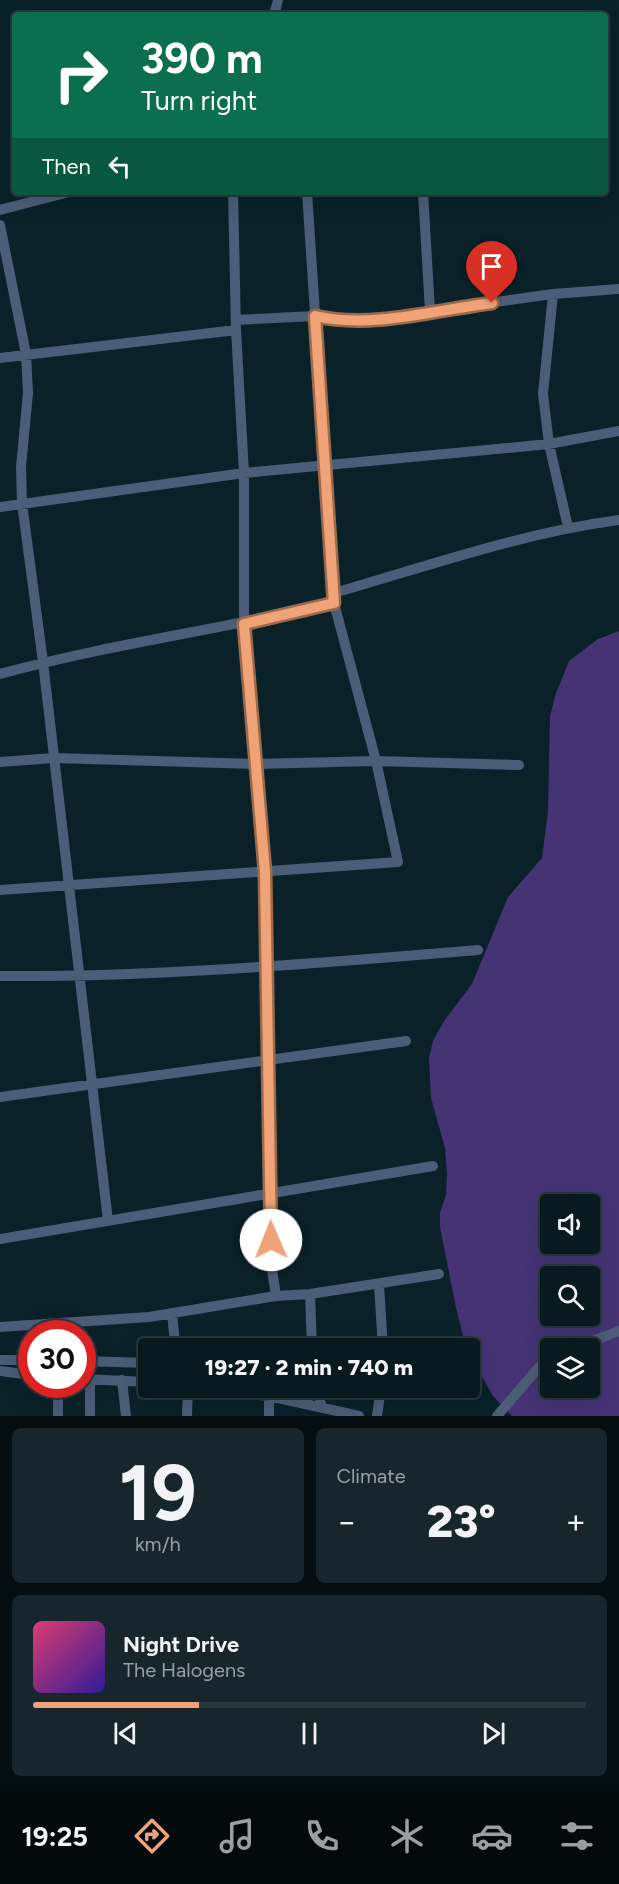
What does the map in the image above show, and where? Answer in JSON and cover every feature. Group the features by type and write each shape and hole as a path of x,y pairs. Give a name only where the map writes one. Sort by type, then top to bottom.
{"street":[{"path":"0,210 58,195"},
{"path":"233,195 236,325 244,473 244,624 265,872 270,1058 271,1263 276,1296"},
{"path":"0,891 398,862 376,761 334,598 308,195"},
{"path":"423,195 430,311"},
{"path":"0,225 26,354 28,393 21,467 22,503 44,662 108,1221"},
{"path":"0,358 315,316 341,321 368,320 553,294 619,289"},
{"path":"553,294 543,394 549,444 568,526"},
{"path":"0,507 244,473 549,444 619,431"},
{"path":"0,674 44,662 244,624 568,526 619,520"},
{"path":"0,762 54,758 256,764 376,761 519,765"},
{"path":"0,976 81,976 268,967 478,951"},
{"path":"0,1097 406,1041"},
{"path":"0,1239 433,1166"},
{"path":"0,1327 113,1320 172,1313 276,1296 379,1285 439,1274"},
{"path":"379,1285 382,1338"},
{"path":"310,1294 312,1338"},
{"path":"172,1313 174,1338"},
{"path":"600,1338 619,1331"},
{"path":"0,1360 18,1360"},
{"path":"96,1361 138,1363"},
{"path":"497,1416 540,1366"},
{"path":"0,1371 18,1373"},
{"path":"96,1379 138,1381"},
{"path":"123,1380 126,1416"},
{"path":"58,1398 58,1416"},
{"path":"88,1398 90,1416"},
{"path":"187,1416 188,1398"},
{"path":"269,1398 269,1416"},
{"path":"278,1398 359,1416"},
{"path":"320,1398 322,1408"},
{"path":"377,1416 380,1398"}],"shaded area":[{"path":"619,631 619,1416 512,1416 493,1396 480,1373 480,1338 464,1338 456,1308 440,1227 440,1213 446,1195 447,1174 445,1148 431,1098 429,1058 433,1041 444,1021 472,984 508,897 542,858 548,811 550,716 556,693 569,661 598,639"}],"route":[{"path":"271,1240 270,1058 265,872 244,624 334,603 315,316 341,321 368,320 492,303"}]}
